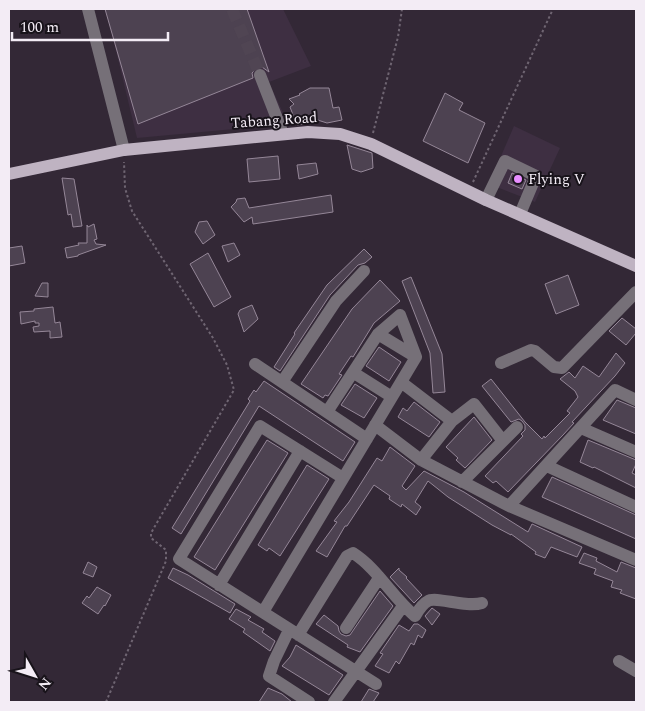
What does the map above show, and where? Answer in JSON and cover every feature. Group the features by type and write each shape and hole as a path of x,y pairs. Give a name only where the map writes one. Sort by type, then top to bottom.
{"main road":[{"name":"Tabang Road","path":"9,174 124,150 308,132 340,134 371,144 486,200 636,266"}],"street":[{"path":"88,9 124,150"},
{"path":"260,75 283,134"},
{"path":"486,200 505,162 536,176 520,214"},
{"path":"282,382 336,301 364,271"},
{"path":"501,363 535,350 554,367 562,368 636,292"},
{"path":"327,412 378,334 400,316 416,357"},
{"path":"378,334 416,357"},
{"path":"263,612 416,357"},
{"path":"255,364 367,439"},
{"path":"354,373 392,397"},
{"path":"401,382 452,421"},
{"path":"509,506 615,390 636,400"},
{"path":"421,460 452,421 474,404 503,441"},
{"path":"375,425 421,460 462,482 509,506 636,560"},
{"path":"343,478 260,426 179,560 376,684"},
{"path":"462,482 517,427"},
{"path":"581,428 636,452"},
{"path":"219,585 300,451"},
{"path":"547,466 636,507"},
{"path":"309,702 269,676 274,661 347,556 353,553 358,557 403,606 415,616 428,601 435,599 466,605 482,603"},
{"path":"346,628 379,578"},
{"path":"334,702 403,606"},
{"path":"619,661 636,671"}],"path":[{"path":"371,144 398,37 402,9"},
{"path":"469,191 553,9"},
{"path":"106,702 166,561 166,550 151,538 151,533 234,390 227,365 213,338 132,211 125,188 124,150"}],"shaded area":[{"path":"106,9 283,9 311,66 269,82 288,124 137,138"},
{"path":"514,126 560,148 535,202 489,184"}],"building":[{"path":"105,9 247,9 269,72 262,67 257,68 252,73 253,78 138,124"},
{"path":"310,88 329,88 333,108 339,107 342,120 327,123 305,116 307,123 297,125 290,107 294,104 289,99 300,95"},
{"path":"445,93 463,103 459,110 485,123 468,163 423,141"},
{"path":"347,145 372,153 373,168 361,172 352,169"},
{"path":"278,156 280,179 249,182 247,159"},
{"path":"316,163 318,174 299,179 297,165"},
{"name":"Flying V","path":"512,173 526,180 522,189 508,183"},
{"path":"62,178 74,179 82,226 73,227 71,214 68,215"},
{"path":"331,195 333,212 253,224 252,217 244,222 231,207 237,199 245,198 249,208"},
{"path":"207,221 215,235 203,244 195,232 199,222"},
{"path":"94,224 97,239 94,240 96,244 106,245 78,256 67,258 65,248 79,245 78,243 87,243 87,225 88,227"},
{"path":"234,243 240,255 228,262 222,246"},
{"path":"22,246 25,263 9,266 9,248"},
{"path":"364,249 372,257 365,263 358,265 330,295 280,371 274,367 294,333 327,285"},
{"path":"208,253 231,297 214,307 190,264"},
{"path":"568,275 579,305 556,314 545,284"},
{"path":"411,277 442,354 445,392 433,393 430,353 402,281"},
{"path":"380,280 400,301 374,323 353,357 351,356 339,374 342,375 328,396 325,395 323,398 301,384 352,309"},
{"path":"42,283 48,283 48,297 35,296"},
{"path":"252,305 258,319 244,332 238,314 240,310"},
{"path":"53,307 55,323 60,322 62,337 50,338 50,331 34,332 33,327 39,326 39,323 35,323 35,321 21,324 20,312"},
{"path":"622,318 636,329 636,333 626,345 609,331"},
{"path":"379,347 401,362 389,381 366,366"},
{"path":"616,353 625,363 615,376 572,422 574,423 563,435 508,492 496,481 493,483 485,476 523,436 521,434 525,430 525,425 519,419 511,422 482,386 491,379 525,422 542,439 570,413 567,411 578,397 575,391 560,379 569,372 575,378 583,366 599,377"},
{"path":"264,381 355,442 343,461 259,406 181,534 172,528 250,401 248,399"},
{"path":"355,384 377,398 364,418 341,405"},
{"path":"617,400 636,408 636,434 603,420"},
{"path":"414,402 440,422 429,437 398,417 403,408 407,411"},
{"path":"474,417 492,440 465,468 456,460 458,458 446,447"},
{"path":"267,440 288,453 215,570 194,557"},
{"path":"588,440 636,460 632,473 636,475 636,488 580,462"},
{"path":"390,447 415,466 402,486 406,490 424,471 464,492 528,532 532,524 582,547 577,557 551,547 545,558 535,554 536,552 511,534 492,525 448,497 428,481 415,502 421,507 416,515 402,504 401,507 389,499 390,496 374,485 347,526 345,526 327,557 316,551 337,522 334,521 349,502 377,458 382,461"},
{"path":"307,465 329,479 280,556 269,548 267,551 258,545"},
{"path":"552,477 636,515 636,539 542,497"},
{"path":"584,553 597,558 596,561 617,572 621,562 636,568 636,599 620,593 622,590 611,587 613,581 594,574 596,569 579,563"},
{"path":"88,562 97,567 93,577 83,573"},
{"path":"173,568 235,604 230,613 168,578"},
{"path":"399,568 422,595 414,603 390,577"},
{"path":"97,587 111,595 98,614 82,603 87,596 89,598"},
{"path":"380,591 393,606 360,652 347,647 348,645 316,624 324,615 338,626 341,634 350,635"},
{"path":"432,608 440,614 432,625 425,616"},
{"path":"236,609 251,617 248,620 264,629 262,632 275,641 270,651 243,632 245,629 229,619"},
{"path":"414,624 418,624 426,630 422,638 418,635 414,645 411,643 399,664 396,661 389,673 375,666 383,654 380,653 399,625 409,631"},
{"path":"296,645 343,675 329,695 282,666 290,657"},
{"path":"268,688 282,694 292,702 259,702"},
{"path":"369,689 379,693 373,702 361,702"}],"tunnel":[{"path":"232,9 260,75"}],"place":[{"name":"Flying V","path":"518,179"}]}
